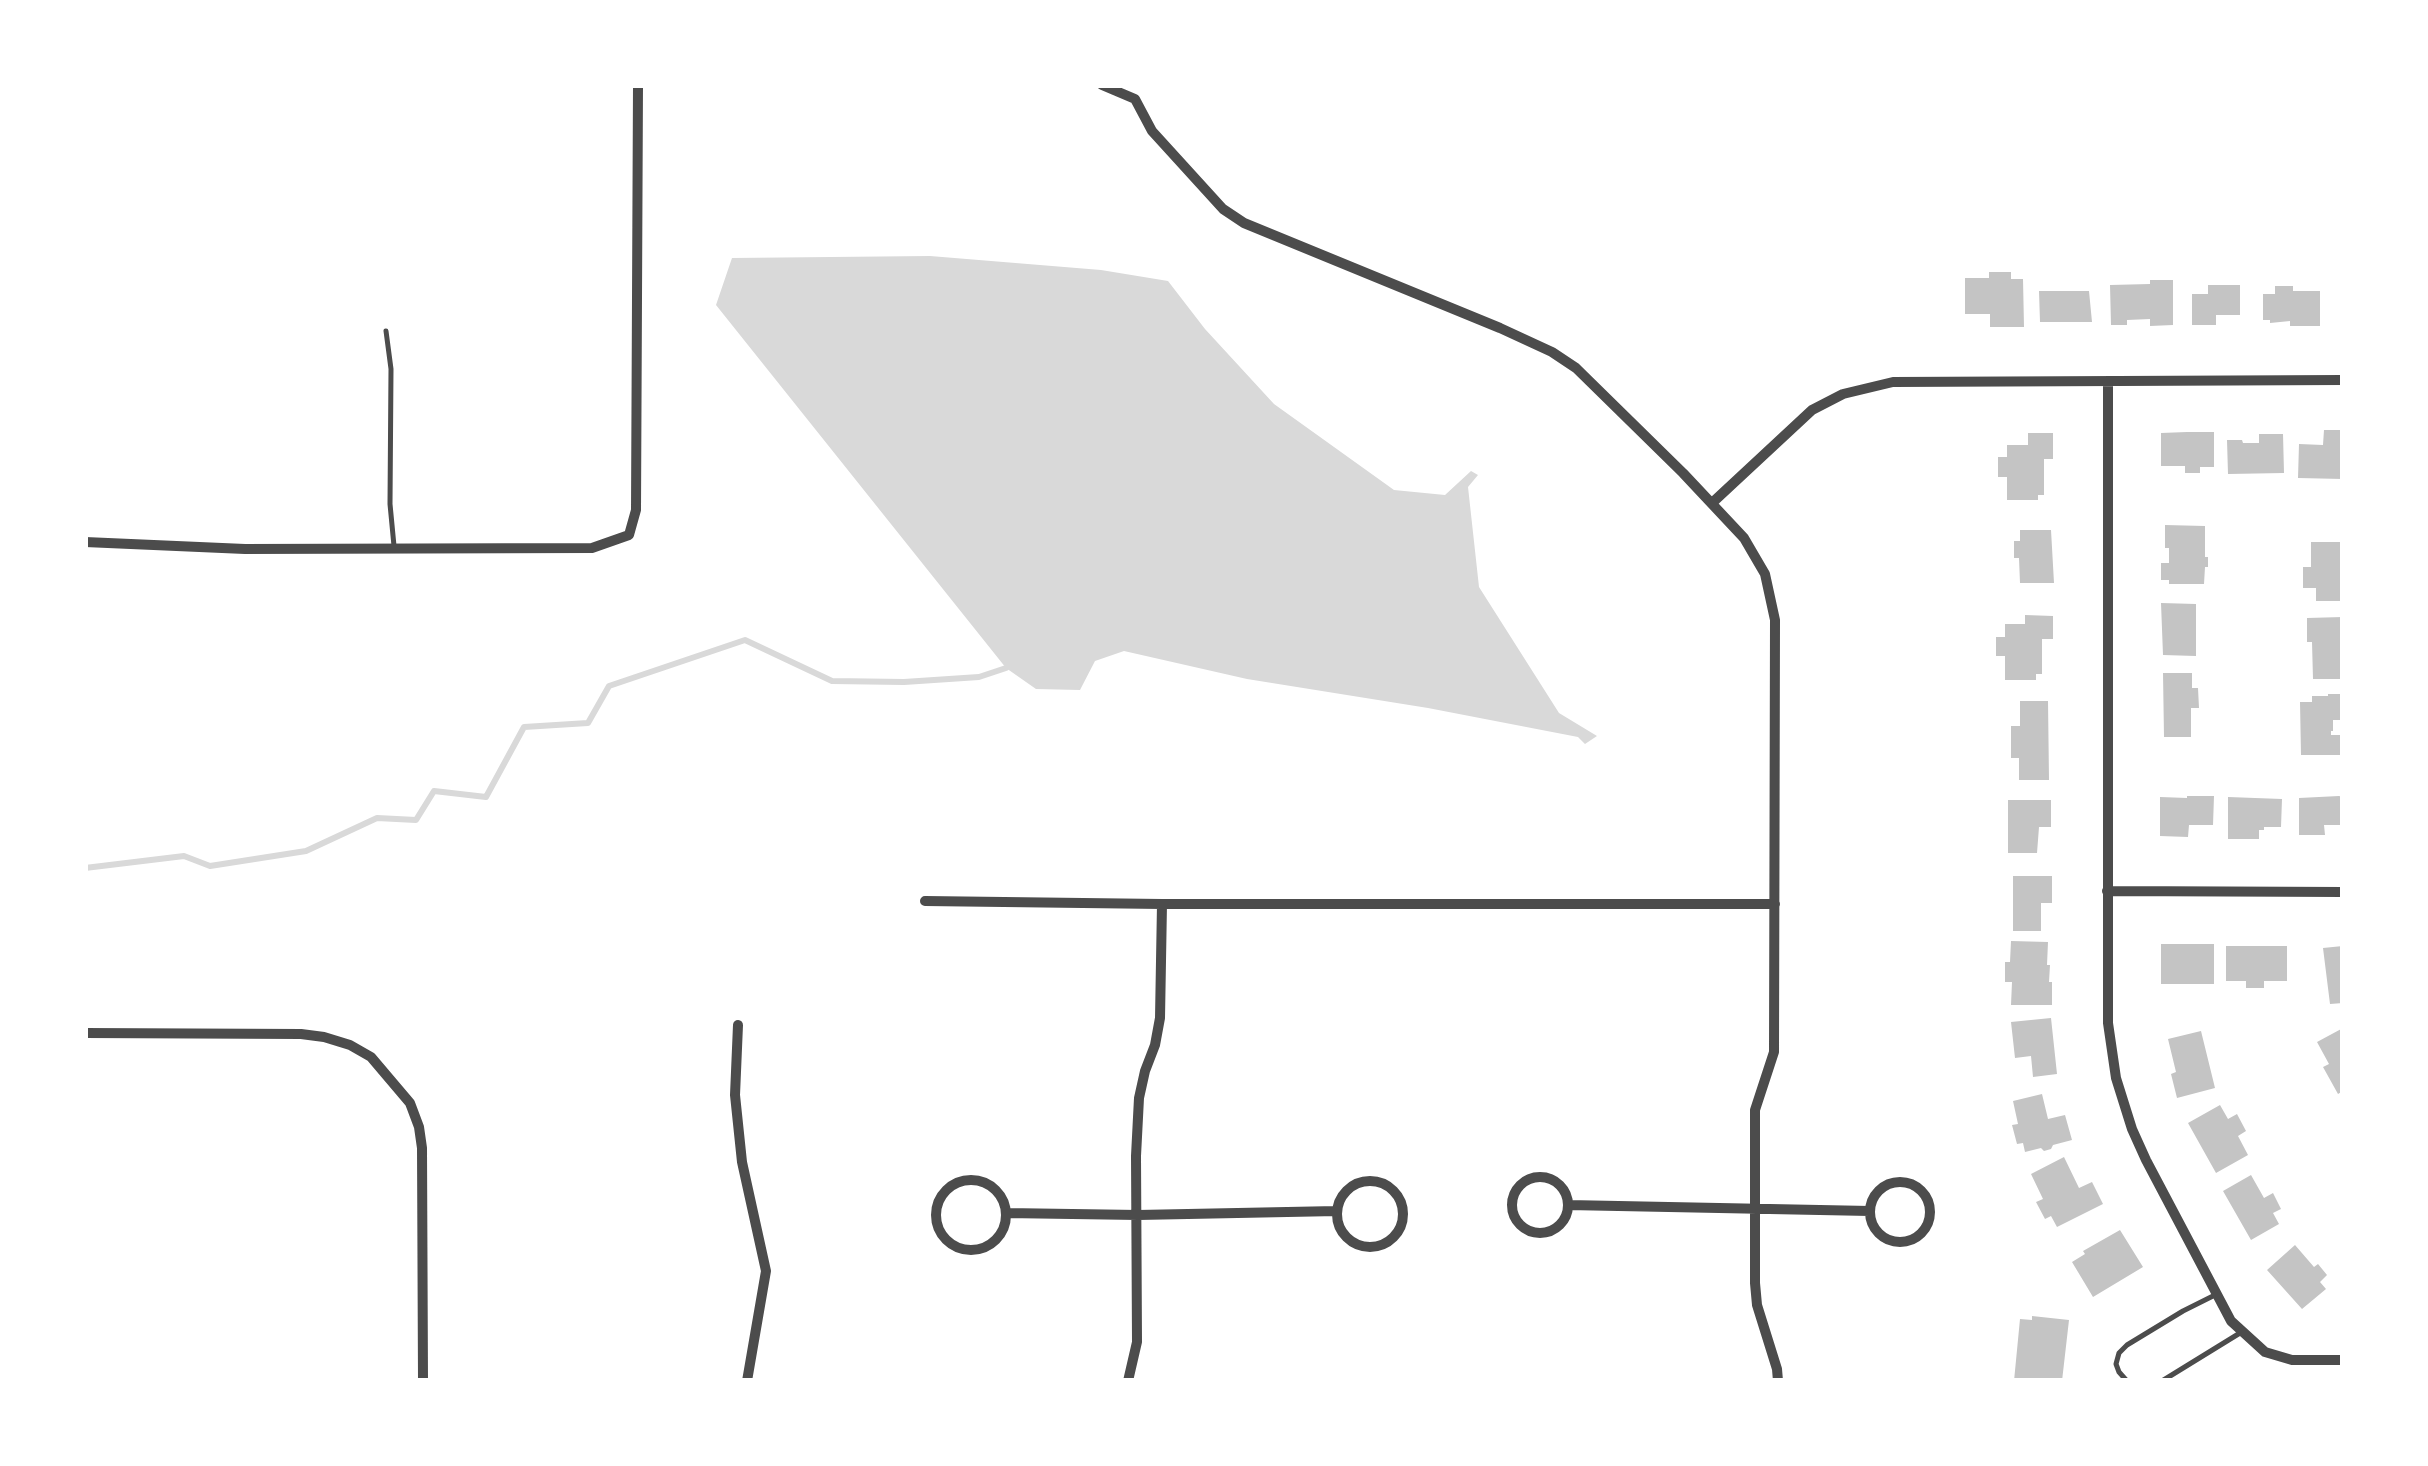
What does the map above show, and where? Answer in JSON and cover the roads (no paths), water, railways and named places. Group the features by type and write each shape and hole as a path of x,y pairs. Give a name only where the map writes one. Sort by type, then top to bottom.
{"street":[{"path":"85,542 244,549 592,548 628,535 636,510 638,85"},
{"path":"1107,86 1135,100 1152,131 1223,209 1244,223 1500,328 1576,368 1712,503 1744,538 1765,574 1775,620 1774,1052 1756,1110 1756,1305 1778,1381"},
{"path":"1712,503 1812,410 1843,394 1894,382 2343,380"},
{"path":"2108,381 2108,1024 2116,1078 2146,1160 2232,1322 2265,1352 2292,1360 2343,1360"},
{"path":"2107,891 2343,892"},
{"path":"925,901 1775,904"},
{"path":"1128,1381 1136,1342 1139,1098 1160,1018 1162,904"},
{"path":"738,1025 735,1095 742,1162 766,1271 747,1381"},
{"path":"85,1033 302,1034 324,1036 372,1057 410,1103 420,1137 424,1381"},
{"path":"1536,1176 1554,1180 1567,1196 1568,1205 1567,1214 1556,1229 1538,1234 1521,1227 1511,1202 1518,1186 1536,1176"},
{"path":"968,1180 989,1185 998,1192 1006,1212 1000,1236 980,1249 957,1248 947,1241 936,1220 940,1197 957,1183 968,1180"},
{"path":"1367,1180 1379,1181 1398,1195 1404,1217 1402,1227 1388,1243 1368,1248 1348,1240 1337,1211 1346,1190 1367,1180"},
{"path":"1902,1182 1920,1190 1930,1216 1920,1234 1902,1242 1883,1237 1871,1221 1870,1211 1884,1187 1902,1182"},
{"path":"1568,1205 1870,1211"},
{"path":"1006,1212 1138,1215 1337,1211"}],"lane":[{"path":"386,331 391,369 390,504 395,549"},
{"path":"2128,1381 2116,1364 2127,1345 2218,1294"},
{"path":"2162,1381 2242,1331"}],"waterway":[{"path":"85,868 184,856 210,866 306,851 377,818 416,820 434,791 486,797 524,727 588,723 609,686 745,640 832,681 979,677 1006,668"}]}
